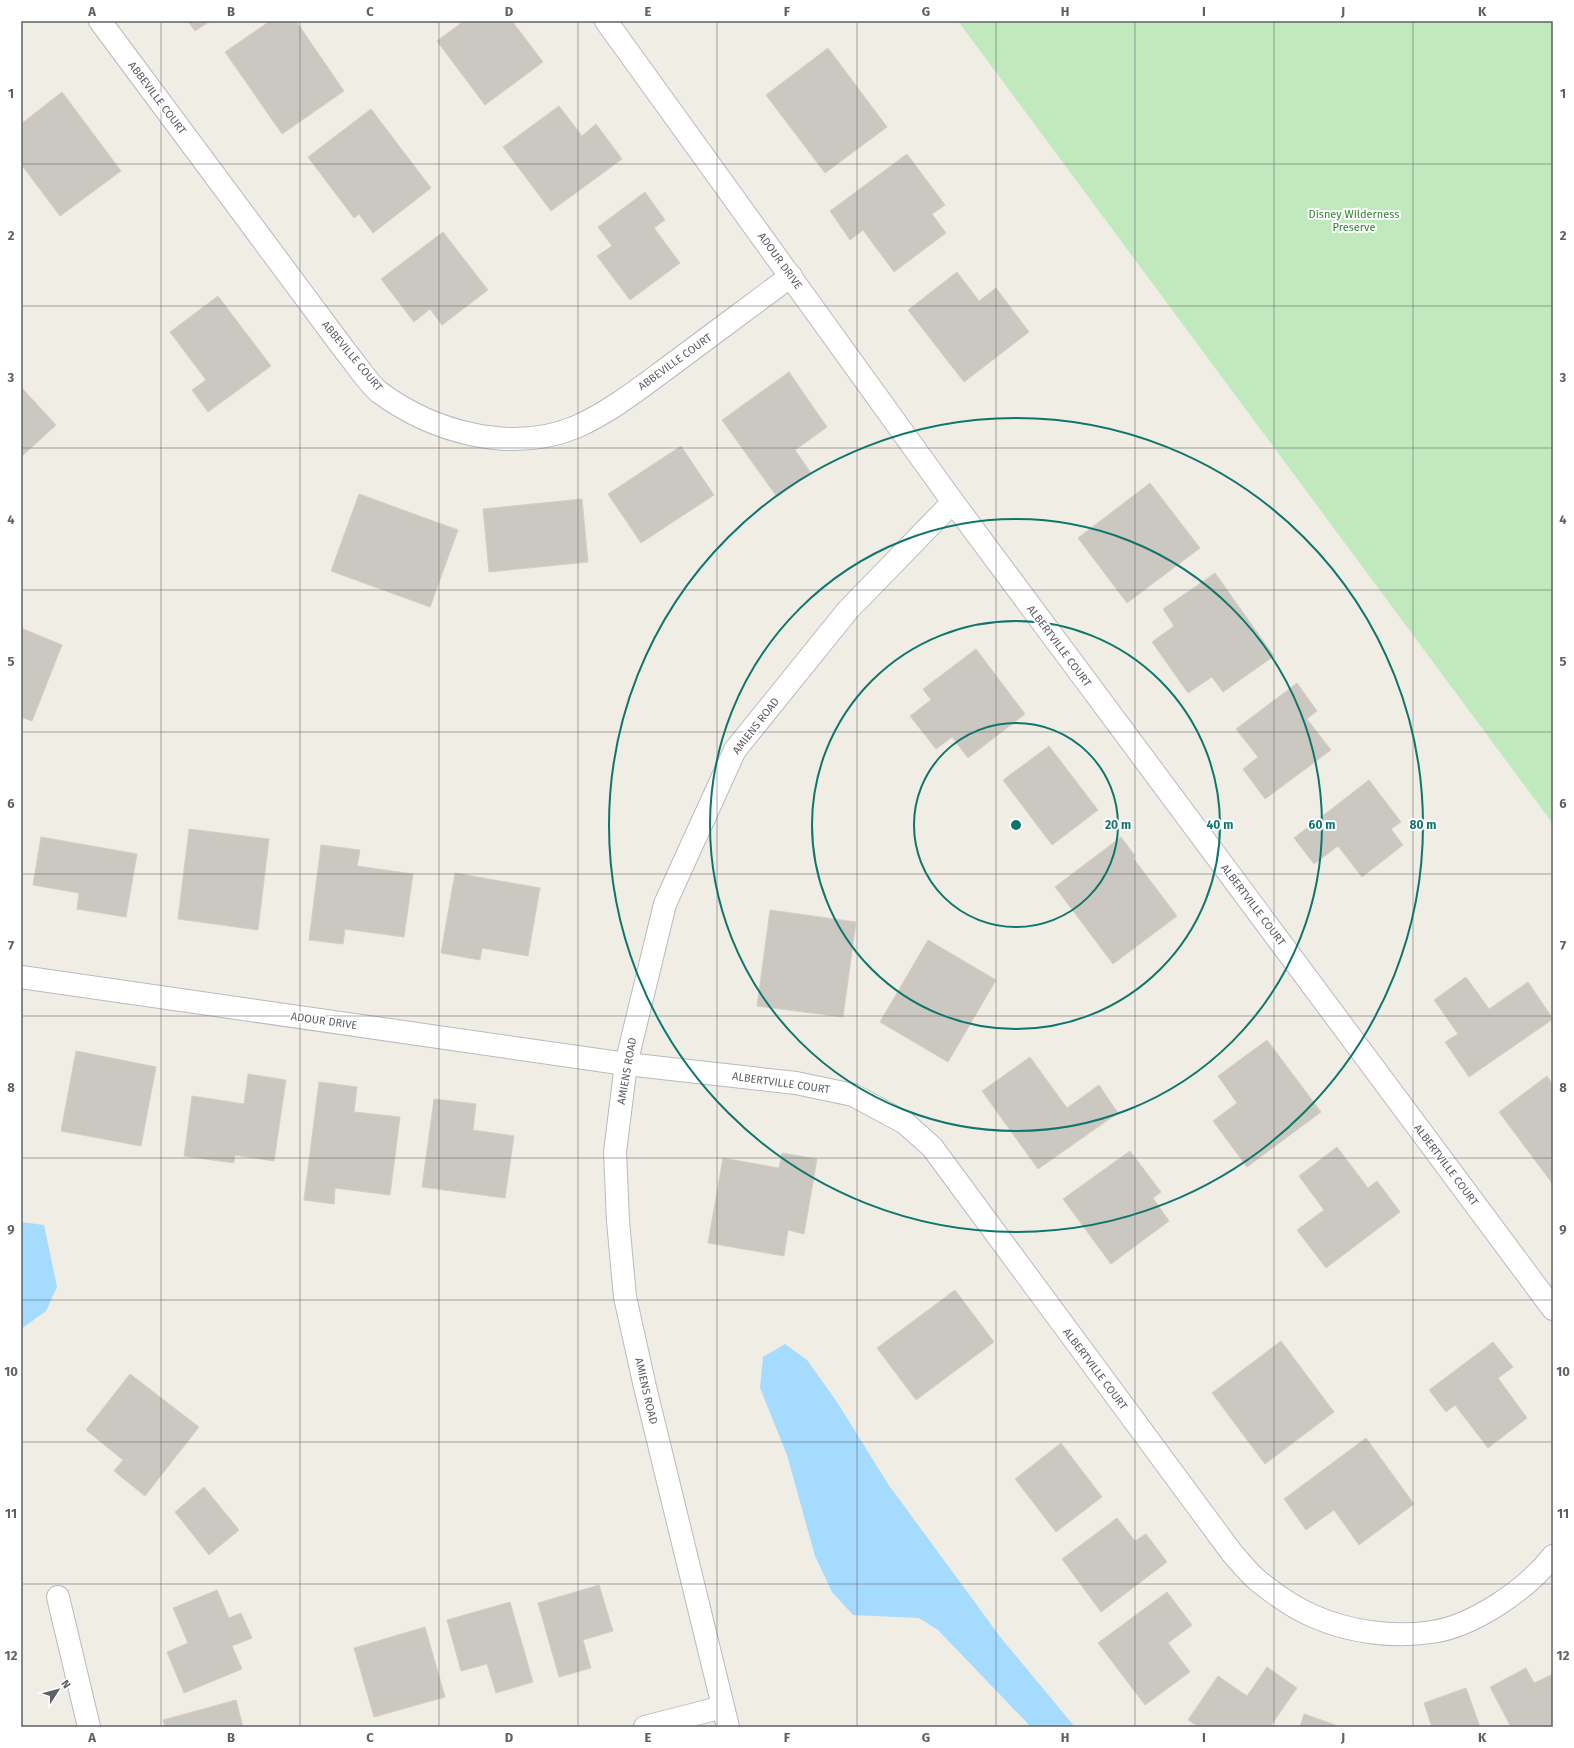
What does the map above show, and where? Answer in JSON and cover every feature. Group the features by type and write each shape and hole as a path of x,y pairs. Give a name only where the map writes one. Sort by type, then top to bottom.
{"street":[{"name":"ABBEVILLE COURT","path":"100,21 346,352 378,391 420,417 465,433 506,440 542,437 576,427 617,405 791,276"},
{"name":"ADOUR DRIVE","path":"606,21 953,502"},
{"name":"AMIENS ROAD","path":"725,1717 647,1395 625,1297 618,1221 615,1152 626,1064 665,904 735,750 848,610 953,502"},
{"name":"ALBERTVILLE COURT","path":"953,502 1553,1309"},
{"name":"ADOUR DRIVE","path":"21,977 626,1064"},
{"name":"ALBERTVILLE COURT","path":"626,1064 796,1083 846,1093 873,1105 906,1123 932,1147 1232,1553 1257,1580 1312,1616 1342,1626 1372,1632 1404,1634 1432,1632 1462,1624 1495,1606 1525,1586 1553,1556"},
{"path":"58,1597 89,1727"},
{"path":"645,1727 725,1717"}],"green space":[{"name":"Disney Wilderness Preserve","path":"958,21 1553,21 1553,824"}],"water":[{"path":"21,1222 44,1225 57,1287 46,1311 21,1329"},
{"path":"785,1344 807,1360 837,1402 888,1484 1001,1638 1075,1727 1031,1727 938,1630 919,1618 853,1615 832,1592 815,1556 787,1455 760,1388 763,1357"}],"building":[{"path":"188,21 210,21 195,31"},
{"path":"270,21 296,21 344,91 282,134 225,52"},
{"path":"464,21 512,21 543,62 485,105 437,41"},
{"path":"828,48 887,127 825,173 766,95"},
{"path":"62,92 121,171 60,216 21,164 21,124"},
{"path":"559,106 582,136 596,124 622,159 551,211 503,147"},
{"path":"371,109 431,188 373,233 359,214 354,218 308,157"},
{"path":"907,154 945,205 932,214 946,233 894,272 863,230 850,240 830,211"},
{"path":"645,192 665,220 654,228 680,263 630,300 597,256 612,246 598,227"},
{"path":"443,232 488,290 442,325 430,309 414,322 381,279"},
{"path":"957,272 979,301 996,288 1029,332 964,382 908,310"},
{"path":"218,296 271,366 208,412 192,390 206,380 170,332"},
{"path":"789,372 827,427 795,450 811,473 777,497 722,420"},
{"path":"21,387 56,425 21,457"},
{"path":"681,446 714,495 641,543 608,494"},
{"path":"1150,483 1200,548 1127,603 1078,538"},
{"path":"359,494 458,530 430,607 331,571"},
{"path":"582,499 588,562 489,572 483,509"},
{"path":"1215,573 1274,656 1223,692 1212,677 1188,693 1152,642 1174,626 1163,609"},
{"path":"21,628 62,645 32,721 21,717"},
{"path":"976,649 1025,714 968,758 952,737 936,749 910,716 931,700 923,689"},
{"path":"1297,683 1317,711 1307,719 1331,750 1265,799 1243,769 1258,757 1236,729"},
{"path":"1049,746 1098,810 1052,845 1003,780"},
{"path":"1369,780 1401,822 1391,829 1403,845 1362,877 1338,846 1314,864 1294,838"},
{"path":"189,829 269,839 258,930 178,919"},
{"path":"41,837 137,854 126,917 77,909 79,893 33,885"},
{"path":"1121,837 1135,856 1133,858 1177,916 1113,964 1055,887"},
{"path":"321,845 360,850 357,866 413,874 404,937 345,929 343,944 309,940"},
{"path":"455,873 540,888 528,956 482,948 480,960 441,953"},
{"path":"770,910 856,922 843,1017 757,1006"},
{"path":"928,940 996,980 948,1062 880,1022"},
{"path":"1466,977 1489,1009 1528,982 1553,1019 1469,1077 1445,1042 1458,1034 1434,1000"},
{"path":"1267,1040 1321,1112 1247,1167 1213,1121 1237,1103 1218,1076"},
{"path":"76,1051 156,1067 141,1146 61,1131"},
{"path":"1030,1057 1067,1108 1099,1085 1118,1113 1038,1169 982,1091"},
{"path":"248,1074 286,1080 274,1161 235,1155 234,1163 184,1156 192,1096 244,1104"},
{"path":"1547,1076 1553,1085 1552,1183 1499,1112"},
{"path":"319,1082 357,1087 354,1112 400,1117 390,1195 335,1188 334,1204 304,1200"},
{"path":"434,1099 476,1104 473,1130 514,1136 505,1198 422,1187"},
{"path":"1337,1147 1368,1188 1377,1181 1400,1212 1326,1268 1297,1230 1324,1210 1299,1176"},
{"path":"1130,1151 1161,1192 1153,1198 1169,1221 1111,1264 1063,1199"},
{"path":"782,1153 817,1159 804,1234 788,1230 784,1256 708,1243 723,1158 779,1168"},
{"path":"955,1290 994,1342 916,1400 877,1348"},
{"path":"1281,1341 1334,1412 1265,1464 1212,1393"},
{"path":"1493,1342 1513,1367 1498,1378 1527,1418 1488,1448 1455,1405 1446,1412 1429,1390"},
{"path":"130,1374 199,1427 145,1496 114,1471 123,1460 86,1430"},
{"path":"1366,1438 1414,1504 1359,1545 1334,1510 1306,1530 1284,1499"},
{"path":"1061,1443 1102,1497 1056,1532 1015,1479"},
{"path":"204,1487 239,1530 209,1555 175,1512"},
{"path":"1117,1518 1135,1541 1146,1534 1167,1562 1101,1612 1062,1559"},
{"path":"599,1585 613,1631 583,1640 591,1668 559,1677 538,1603"},
{"path":"217,1590 229,1618 241,1613 252,1638 232,1646 242,1669 184,1693 167,1652 188,1643 173,1608"},
{"path":"1167,1592 1192,1625 1168,1643 1190,1672 1145,1705 1098,1643"},
{"path":"510,1602 533,1682 496,1693 487,1664 461,1671 447,1620"},
{"path":"425,1627 445,1697 374,1717 354,1648"},
{"path":"1267,1667 1297,1688 1270,1727 1199,1727 1188,1720 1218,1676 1247,1696"},
{"path":"1526,1668 1534,1683 1553,1674 1553,1727 1511,1727 1490,1687"},
{"path":"1466,1688 1480,1727 1432,1727 1424,1703"},
{"path":"236,1700 243,1727 165,1727 163,1720"},
{"path":"1304,1714 1341,1727 1300,1727"}]}
